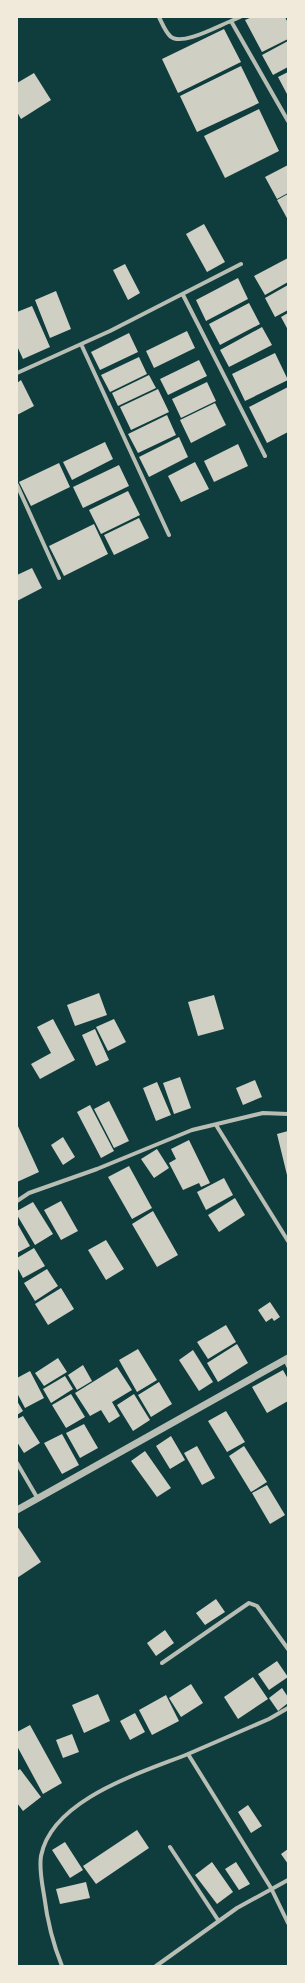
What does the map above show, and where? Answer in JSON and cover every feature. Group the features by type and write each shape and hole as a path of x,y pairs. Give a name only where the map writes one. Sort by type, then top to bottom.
{"street":[{"path":"159,17 170,36 174,39 183,40 240,17"},
{"path":"231,21 288,120"},
{"path":"17,373 183,295 241,264"},
{"path":"183,295 265,456"},
{"path":"81,344 169,535"},
{"path":"17,485 59,578"},
{"path":"17,1201 29,1193 98,1169 192,1130 263,1114 288,1114"},
{"path":"216,1125 288,1240"},
{"path":"17,1510 287,1361"},
{"path":"17,1463 38,1499"},
{"path":"162,1664 249,1603 257,1606 288,1649"},
{"path":"62,1966 46,1908 40,1864 44,1845 53,1829 63,1817 88,1799 115,1784 269,1719 288,1708"},
{"path":"188,1754 271,1888 288,1923"},
{"path":"170,1847 218,1920"},
{"path":"156,1966 218,1920 271,1888 288,1880"}],"building":[{"path":"252,17 285,17 288,23 288,39 262,52 245,20"},
{"path":"224,29 241,62 178,93 162,59"},
{"path":"288,41 288,67 273,75 262,55"},
{"path":"241,66 259,103 197,132 180,96"},
{"path":"288,72 288,96 278,77"},
{"path":"34,73 51,100 21,119 17,112 17,83"},
{"path":"259,109 279,151 225,178 204,136"},
{"path":"288,165 288,193 277,199 265,177"},
{"path":"288,194 288,220 277,200"},
{"path":"204,224 225,262 207,272 186,234"},
{"path":"288,258 288,282 265,295 254,276"},
{"path":"125,264 140,293 128,300 113,270"},
{"path":"238,278 248,299 206,321 196,300"},
{"path":"288,285 288,310 275,317 265,298"},
{"path":"56,291 71,329 50,338 35,300"},
{"path":"249,303 260,324 220,345 209,324"},
{"path":"32,306 50,347 23,359 17,346 17,312"},
{"path":"288,313 288,330 281,317"},
{"path":"262,327 272,345 229,367 220,350"},
{"path":"187,331 195,348 154,368 146,351"},
{"path":"129,333 138,352 100,370 91,352"},
{"path":"275,353 288,380 245,401 232,374"},
{"path":"139,357 147,374 110,392 101,375"},
{"path":"199,360 207,376 168,395 160,379"},
{"path":"149,375 156,388 118,406 112,393"},
{"path":"21,380 34,406 17,415 17,383"},
{"path":"207,382 216,401 181,418 172,399"},
{"path":"288,387 288,432 267,443 249,407"},
{"path":"158,389 169,412 131,430 120,407"},
{"path":"215,403 226,425 191,443 180,420"},
{"path":"167,415 176,435 138,453 128,434"},
{"path":"179,437 188,457 149,477 139,457"},
{"path":"105,442 113,459 72,480 63,462"},
{"path":"238,444 248,466 214,482 204,461"},
{"path":"195,462 209,489 181,502 168,476"},
{"path":"59,463 70,487 31,506 19,482"},
{"path":"119,465 129,486 83,508 73,487"},
{"path":"128,491 140,515 101,534 89,510"},
{"path":"139,518 149,538 114,555 104,535"},
{"path":"94,524 108,554 64,576 49,546"},
{"path":"32,568 42,588 17,601 17,575"},
{"path":"99,993 107,1015 75,1026 67,1005"},
{"path":"214,995 224,1029 198,1036 188,1002"},
{"path":"53,1019 75,1060 40,1079 31,1064 51,1053 37,1027"},
{"path":"114,1019 126,1042 108,1051 96,1027"},
{"path":"95,1029 109,1060 96,1066 82,1035"},
{"path":"180,1077 191,1108 174,1114 163,1083"},
{"path":"255,1080 262,1097 243,1105 236,1088"},
{"path":"157,1082 171,1115 156,1121 143,1088"},
{"path":"109,1101 129,1141 114,1148 94,1109"},
{"path":"90,1105 114,1151 101,1158 77,1112"},
{"path":"17,1124 39,1172 17,1182"},
{"path":"288,1131 288,1175 287,1175 277,1134"},
{"path":"63,1137 75,1157 63,1165 51,1145"},
{"path":"189,1140 210,1183 201,1187 199,1183 183,1190 169,1163 176,1159 171,1149"},
{"path":"157,1149 169,1168 154,1178 141,1159"},
{"path":"129,1166 152,1208 132,1219 108,1177"},
{"path":"224,1178 233,1195 206,1210 197,1192"},
{"path":"235,1198 245,1215 219,1232 208,1215"},
{"path":"61,1201 78,1231 61,1240 44,1210"},
{"path":"33,1202 53,1234 35,1245 17,1215 17,1211"},
{"path":"153,1211 178,1255 157,1267 132,1224"},
{"path":"17,1223 30,1246 17,1253"},
{"path":"106,1240 124,1269 106,1280 88,1250"},
{"path":"34,1248 45,1266 23,1278 17,1267 17,1258"},
{"path":"47,1269 58,1286 35,1301 24,1283"},
{"path":"61,1288 74,1309 48,1325 35,1304"},
{"path":"270,1302 280,1317 274,1321 272,1318 266,1322 258,1310"},
{"path":"226,1325 236,1342 208,1359 197,1342"},
{"path":"237,1344 248,1363 218,1382 207,1363"},
{"path":"138,1349 157,1380 137,1392 119,1360"},
{"path":"193,1350 213,1382 199,1391 179,1360"},
{"path":"58,1358 67,1372 44,1386 35,1373"},
{"path":"83,1365 92,1381 77,1390 68,1375"},
{"path":"117,1367 132,1390 112,1402 120,1416 109,1423 101,1410 90,1416 75,1393"},
{"path":"283,1370 288,1379 288,1401 267,1413 252,1387"},
{"path":"30,1371 44,1398 25,1408 17,1393 17,1378"},
{"path":"65,1376 73,1389 51,1403 43,1389"},
{"path":"159,1382 172,1404 151,1417 138,1395"},
{"path":"71,1394 85,1417 66,1428 52,1405"},
{"path":"134,1394 150,1420 133,1431 117,1405"},
{"path":"17,1401 23,1411 17,1415"},
{"path":"226,1411 245,1442 227,1452 208,1421"},
{"path":"23,1416 40,1443 24,1453 17,1442 17,1419"},
{"path":"84,1424 98,1448 80,1458 66,1433"},
{"path":"62,1434 79,1465 62,1474 44,1443"},
{"path":"171,1436 185,1460 170,1469 156,1446"},
{"path":"197,1446 215,1478 202,1485 184,1453"},
{"path":"244,1446 267,1482 251,1492 229,1456"},
{"path":"145,1451 171,1488 157,1497 131,1461"},
{"path":"267,1485 285,1515 270,1524 252,1493"},
{"path":"17,1526 41,1562 17,1578"},
{"path":"216,1599 225,1612 205,1625 196,1613"},
{"path":"165,1630 174,1643 156,1656 147,1643"},
{"path":"277,1661 288,1677 269,1690 258,1674"},
{"path":"253,1677 268,1699 238,1719 224,1697"},
{"path":"191,1684 203,1703 181,1717 169,1698"},
{"path":"282,1688 288,1697 288,1703 278,1711 269,1698"},
{"path":"98,1694 110,1721 84,1733 72,1705"},
{"path":"166,1695 179,1721 152,1735 139,1710"},
{"path":"135,1713 145,1732 130,1740 120,1721"},
{"path":"30,1725 62,1783 43,1794 17,1746 17,1732"},
{"path":"72,1734 79,1752 63,1758 56,1740"},
{"path":"20,1769 41,1797 23,1811 17,1803 17,1771"},
{"path":"248,1805 262,1826 251,1833 238,1812"},
{"path":"137,1830 149,1848 96,1884 83,1866"},
{"path":"65,1842 83,1870 70,1878 52,1850"},
{"path":"288,1849 288,1864 281,1854"},
{"path":"212,1862 233,1892 217,1904 195,1875"},
{"path":"236,1862 250,1884 239,1890 225,1869"},
{"path":"86,1882 90,1898 60,1904 56,1889"}]}
